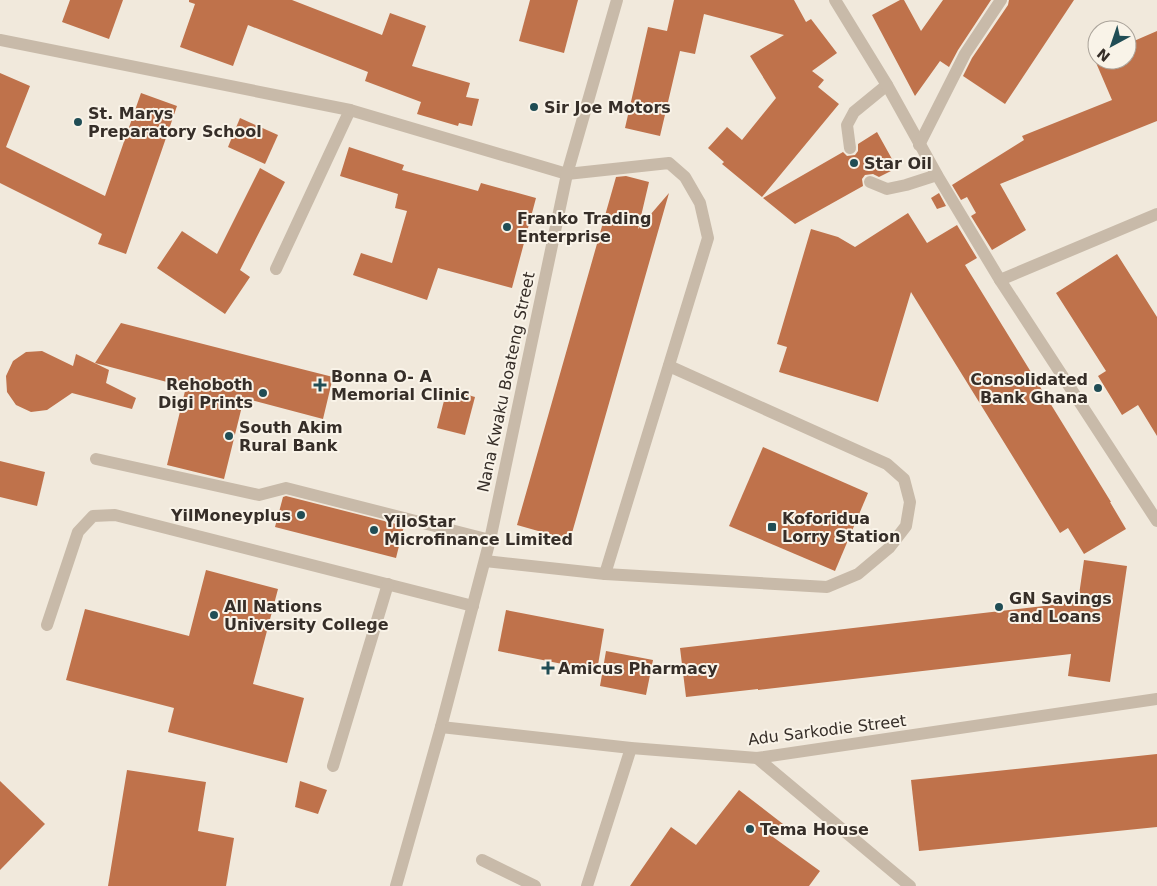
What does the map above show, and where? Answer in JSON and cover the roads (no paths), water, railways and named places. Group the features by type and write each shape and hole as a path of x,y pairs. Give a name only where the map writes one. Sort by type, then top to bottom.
{"street":[{"name":"Nana Kwaku Boateng Street","path":"396,886 485,561 566,174 617,0"},
{"path":"835,0 887,85 919,145 1000,280 1157,521"},
{"path":"919,145 965,54 1001,0"},
{"path":"0,40 350,110 566,174 669,163 685,177 700,203 708,238 605,574"},
{"path":"850,148 847,125 854,112 887,85"},
{"path":"276,269 350,110"},
{"path":"870,182 887,189 937,175"},
{"path":"1000,280 1157,214"},
{"path":"485,561 605,574 827,587 858,574 889,548 906,526 910,502 904,479 887,464 669,366"},
{"path":"96,459 259,495 286,488 490,540"},
{"path":"47,624 78,532 93,516 115,515 473,606"},
{"path":"333,766 388,584"},
{"name":"Adu Sarkodie Street","path":"441,727 631,748 757,758 1157,699"},
{"path":"588,886 631,748"},
{"path":"757,758 910,886"},
{"path":"482,860 536,886"}],"place":[{"name":"Sir Joe Motors","path":"534,107"},
{"name":"St. Marys Preparatory School","path":"78,122"},
{"name":"Star Oil","path":"854,163"},
{"name":"Franko Trading Enterprise","path":"507,227"},
{"name":"Bonna O- A Memorial Clinic","path":"320,385"},
{"name":"Consolidated Bank Ghana","path":"1098,388"},
{"name":"Rehoboth Digi Prints","path":"263,393"},
{"name":"South Akim Rural Bank","path":"229,436"},
{"name":"YilMoneyplus","path":"301,515"},
{"name":"Koforidua Lorry Station","path":"772,527"},
{"name":"YiloStar Microfinance Limited","path":"374,530"},
{"name":"GN Savings and Loans","path":"999,607"},
{"name":"All Nations University College","path":"214,615"},
{"name":"Amicus Pharmacy","path":"548,668"},
{"name":"Tema House","path":"750,829"}]}
